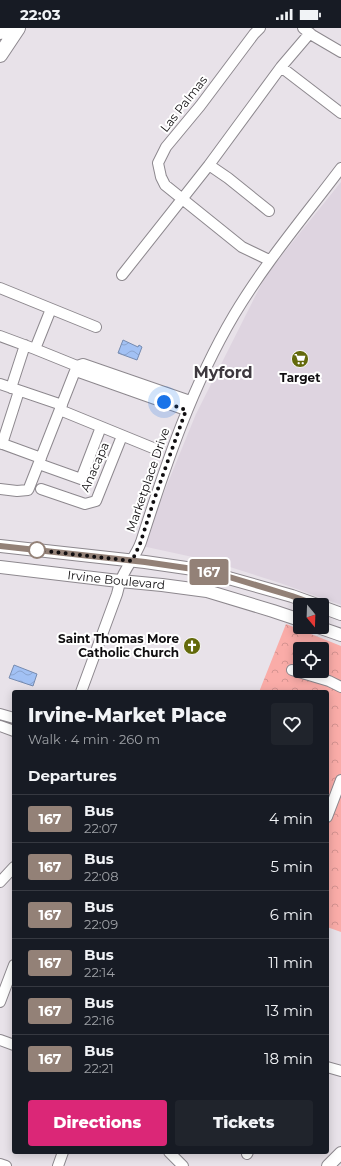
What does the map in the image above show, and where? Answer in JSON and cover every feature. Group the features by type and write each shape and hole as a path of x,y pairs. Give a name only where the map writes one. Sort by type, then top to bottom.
{"highway":[{"path":"0,32 4,28"},
{"path":"0,55 18,28"}],"main road":[{"name":"Irvine Boulevard","path":"0,546 200,570 216,573 298,598"},
{"name":"Irvine Boulevard","path":"0,567 120,582 162,584 207,591 293,618"},
{"path":"329,610 341,614"},
{"path":"329,631 341,635"},
{"path":"328,1166 341,1153"}],"street":[{"name":"Las Palmas","path":"260,28 200,106 166,147 158,163 160,177 165,185 242,247 269,260"},
{"path":"122,275 209,165 281,67 306,30 341,52"},
{"path":"281,67 341,113"},
{"path":"209,165 228,178 269,211"},
{"name":"Marketplace Drive","path":"82,690 118,594 120,582 140,544 156,493 188,406 212,355 233,316 269,260 341,168"},
{"path":"0,288 96,326"},
{"path":"36,349 51,309"},
{"path":"0,336 79,367 188,406"},
{"name":"Anacapa","path":"25,345 1,444 81,480 101,427"},
{"path":"0,489 16,491 28,490 61,407 79,367"},
{"name":"Anacapa","path":"0,384 61,407 101,427 153,448"},
{"name":"Anacapa","path":"41,489 85,504 96,500 122,436"},
{"path":"292,670 329,680 341,680"},
{"path":"329,680 341,687"},
{"path":"0,714 12,717"},
{"path":"0,726 12,730"},
{"path":"329,812 341,780"},
{"path":"0,882 12,869"},
{"path":"0,1002 12,970"},
{"path":"0,1040 12,1044"},
{"path":"329,1068 341,1071"},
{"path":"58,1166 62,1154"},
{"path":"171,1154 183,1166"},
{"path":"0,1164 6,1166"}],"shaded area":[{"path":"341,182 341,605 329,601 329,598 322,598 211,561 142,546 196,414 266,275"}],"green space":[{"path":"286,624 293,627 293,634 311,634 341,646 341,932 329,928 329,690 260,690"}],"water":[{"path":"123,340 138,347 139,345 142,347 137,360 118,353"},
{"path":"14,665 37,674 33,686 9,678"}],"bus line":[{"name":"167","path":"0,546 115,560 145,562 200,570 216,573 298,598"}],"place":[{"name":"Target","path":"300,359"},
{"name":"Saint Thomas More Catholic Church","path":"192,646"}],"district":[{"name":"Myford","path":"223,372"}],"route":[{"path":"37,550 132,561 140,544 186,410 164,402"}]}
